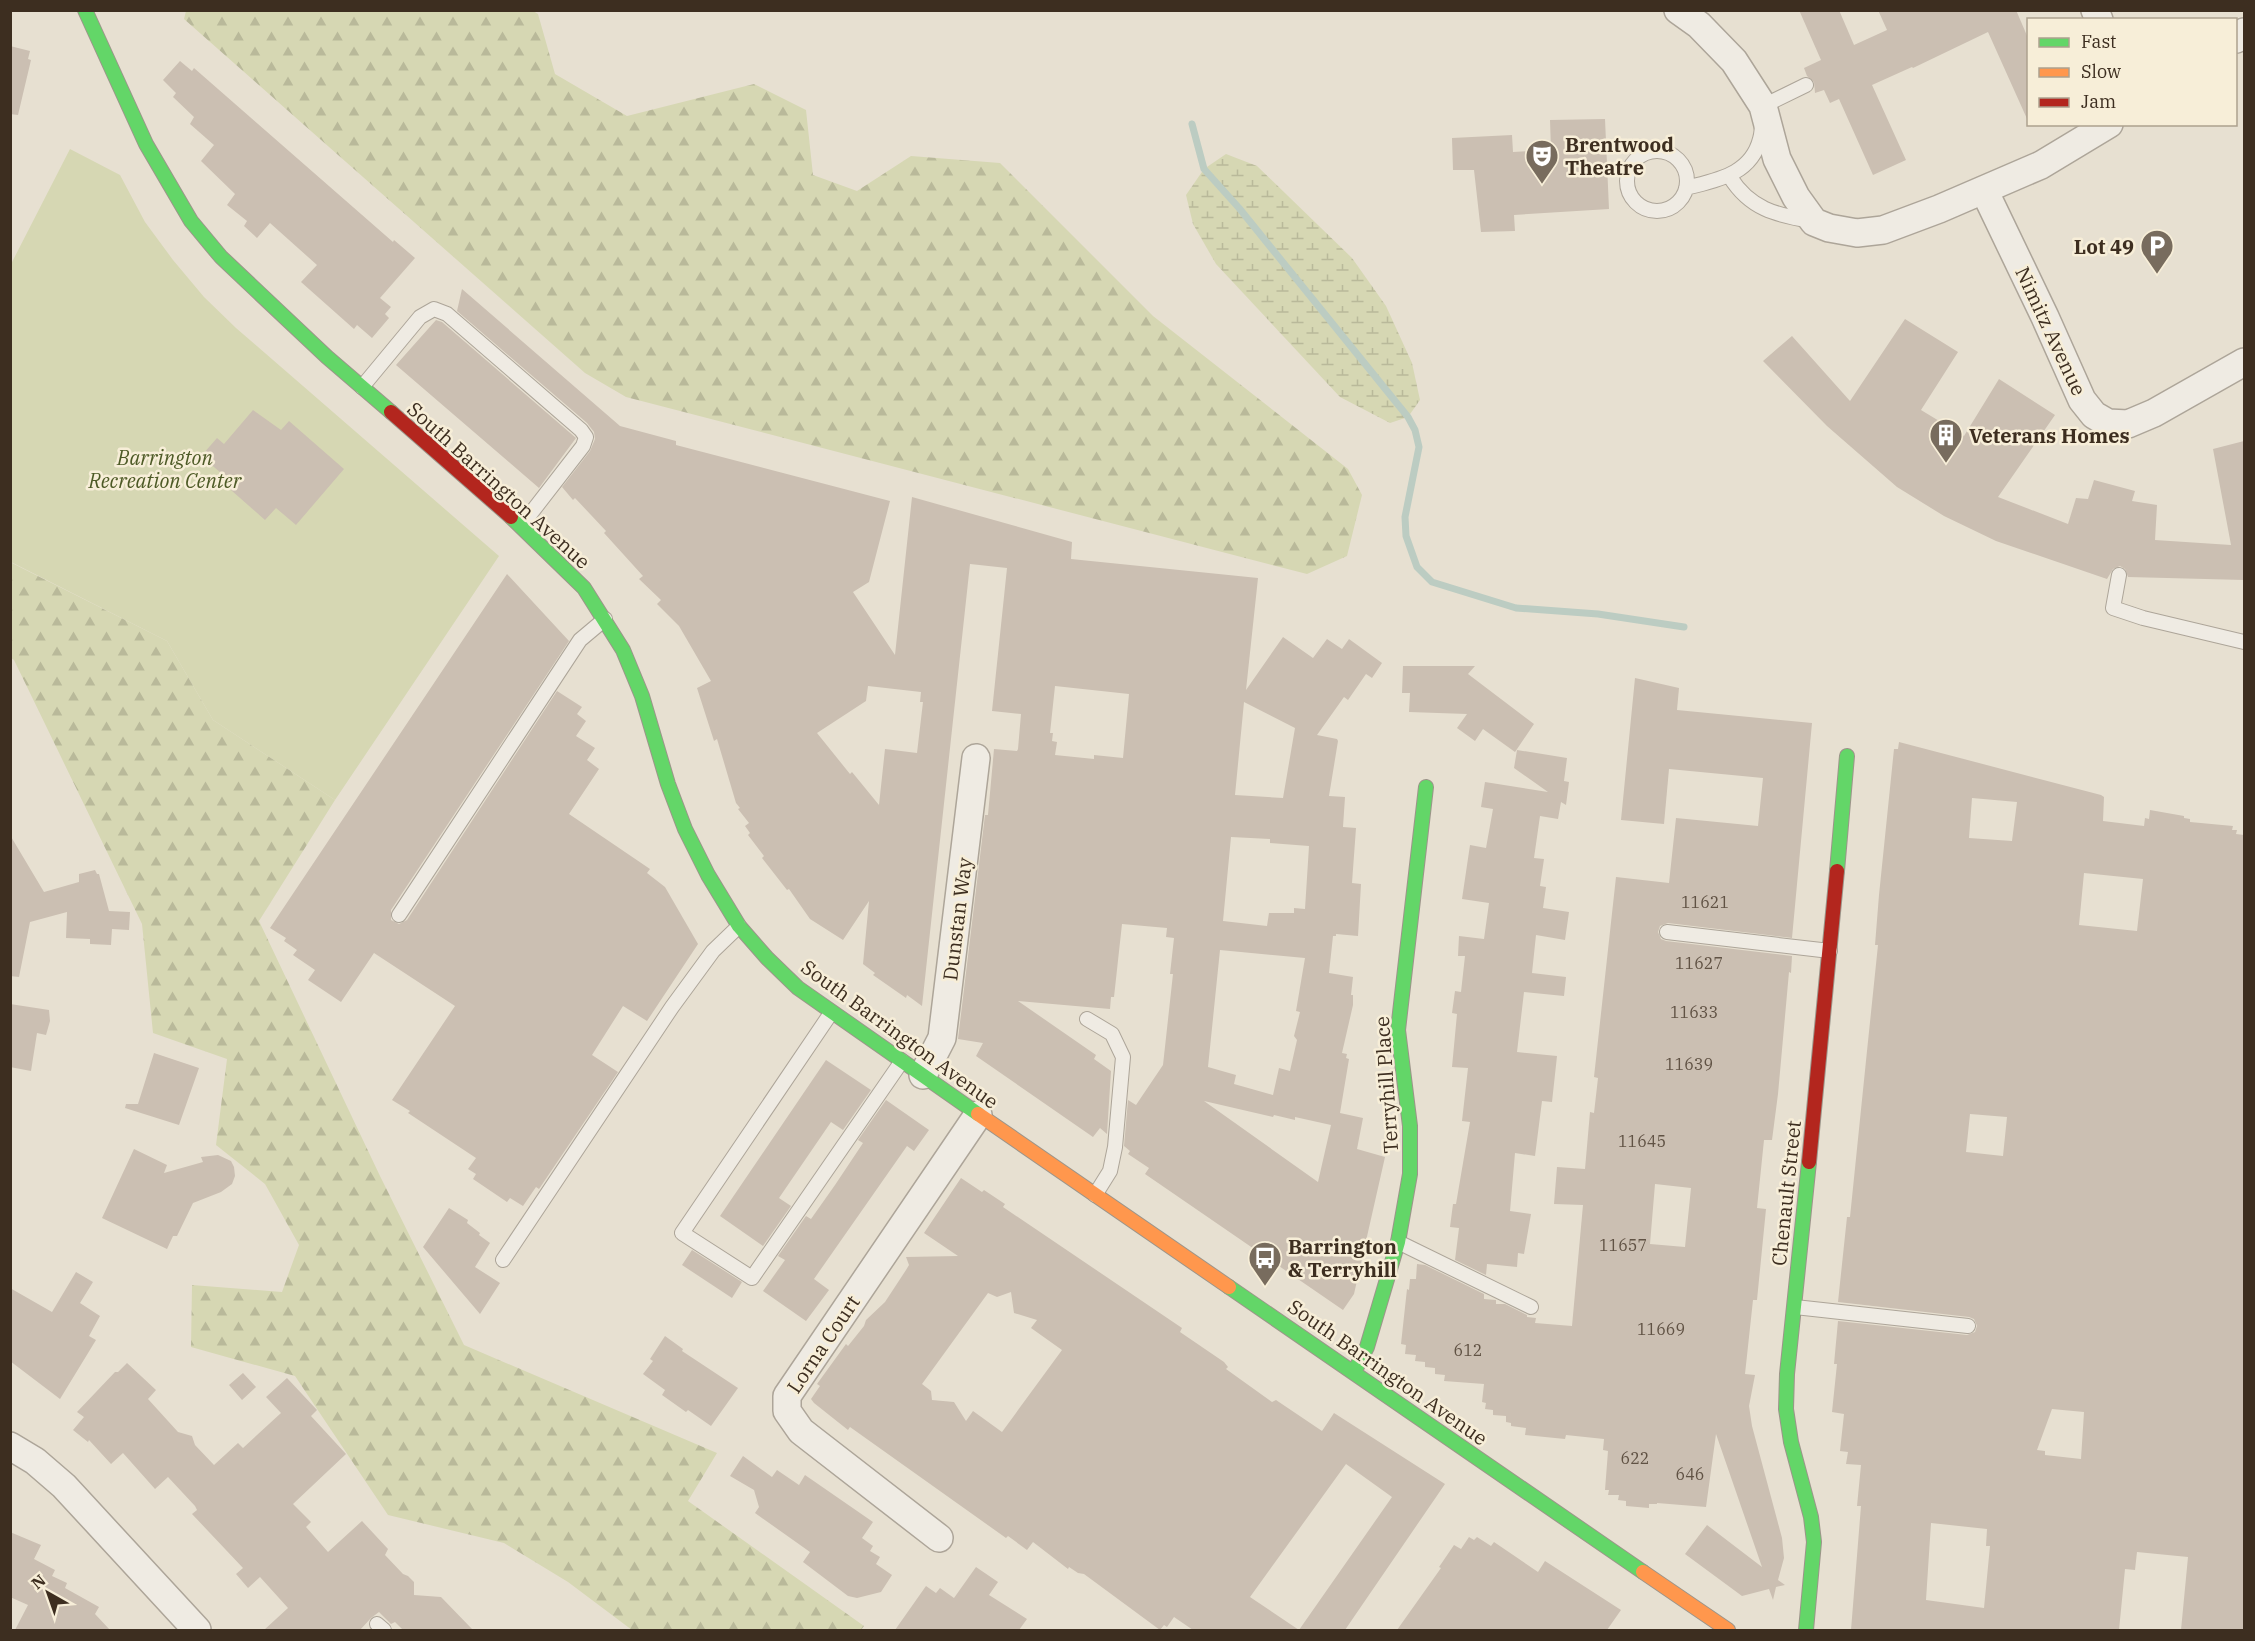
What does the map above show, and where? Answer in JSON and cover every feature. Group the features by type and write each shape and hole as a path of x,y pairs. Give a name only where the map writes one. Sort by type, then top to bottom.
{"street":[{"name":"South Barrington Avenue","path":"85,10 146,144 191,220 221,257 362,387 521,526 584,588 623,650 642,696 668,784 685,829 708,875 739,926 767,958 798,988 831,1013 1728,1630"},
{"path":"1678,10 1699,25 1734,61 1763,106 1777,159 1796,196 1814,222 1829,228 1857,233 1883,230 2041,165 2106,126"},
{"name":"Nimitz Avenue","path":"1984,190 2082,400 2094,415 2108,423 2128,424 2244,362"},
{"name":"Chenault Street","path":"1806,1630 1813,1534 1811,1517 1791,1442 1786,1409 1787,1374 1830,951 1847,756"},
{"name":"Dunstan Way","path":"912,1068 942,1038 976,758"},
{"name":"Terryhill Place","path":"1354,1372 1367,1347 1398,1242 1410,1174 1411,1146 1398,1030 1426,787"},
{"name":"Lorna Court","path":"939,1538 801,1431 787,1411 787,1396 978,1114"},
{"path":"10,1446 35,1461 64,1486 197,1630"}],"lane":[{"path":"1686,188 1730,177 1754,153 1760,139 1763,106 1806,85"},
{"path":"1654,151 1663,152 1679,161 1687,179 1686,188 1683,197 1676,205 1656,212 1637,205 1627,187 1627,177 1636,159 1654,151"},
{"path":"1730,177 1738,191 1760,207 1785,216 1814,222"},
{"path":"362,387 420,316 434,309 447,314 581,430 586,437 583,446 521,526"},
{"path":"2119,575 2113,608 2143,618 2244,642"},
{"path":"399,915 580,640 605,619"},
{"path":"503,1260 672,1007 713,951 739,926"},
{"path":"1667,932 1830,951"},
{"path":"831,1013 682,1233 752,1278 912,1068"},
{"path":"1087,1019 1112,1034 1123,1057 1115,1147 1110,1171 1095,1195"},
{"path":"1398,1242 1531,1307"},
{"path":"1795,1307 1968,1326"}],"green space":[{"path":"186,11 533,11 538,14 555,74 627,116 754,84 806,110 813,175 857,191 911,156 1000,163 1153,316 1348,469 1362,495 1347,556 1307,574 626,397 585,373 184,19"},
{"name":"Barrington Recreation Center","path":"70,149 120,175 145,222 173,260 204,297 236,328 499,556 335,800 213,720 167,641 11,562 10,266"},
{"path":"1226,154 1257,166 1352,258 1386,306 1412,363 1420,400 1408,417 1390,423 1340,397 1216,264 1193,224 1186,195 1204,169"},
{"path":"10,562 167,641 213,720 335,800 259,921 380,1176 464,1345 717,1453 688,1501 864,1626 861,1630 632,1630 568,1582 504,1543 388,1515 295,1376 191,1347 192,1285 282,1292 299,1245 265,1184 216,1145 227,1059 153,1033 142,924 14,660 11,658"}],"building":[{"path":"1799,10 1839,10 1854,45 1887,30 1878,10 2016,10 2027,36 2027,119 1988,32 1872,85 1906,160 1873,175 1839,99 1830,103 1824,90 1815,93 1814,82 1807,76 1804,68 1821,60"},
{"path":"10,46 30,51 28,59 31,60 18,115 10,114"},
{"path":"180,61 192,71 194,68 393,242 394,240 415,258 380,298 391,307 385,314 389,318 372,338 357,325 354,329 301,282 317,265 270,223 257,238 244,226 247,221 227,205 235,194 201,161 214,145 190,124 194,117 173,97 176,93 163,80"},
{"name":"Brentwood Theatre","path":"1605,119 1609,209 1514,215 1515,231 1481,232 1474,170 1453,170 1452,138 1512,135 1513,152 1551,150 1550,120"},
{"path":"462,289 620,426 676,441 676,445 890,501 869,582 853,592 895,655 912,497 1072,542 1071,559 1258,578 1246,690 1283,637 1313,658 1327,639 1342,649 1349,639 1382,663 1372,678 1366,674 1348,700 1344,697 1317,735 1338,741 1329,796 1345,797 1343,827 1356,828 1352,883 1361,884 1358,936 1336,934 1333,936 1329,973 1353,977 1351,995 1353,995 1353,1005 1342,1053 1347,1054 1346,1058 1349,1059 1340,1113 1363,1118 1357,1149 1385,1157 1354,1294 1343,1310 1145,1174 1149,1168 1128,1154 1130,1151 1124,1146 1128,1100 1136,1105 1163,1065 1173,974 1170,974 1174,938 1166,937 1167,928 1122,924 1114,997 1111,997 1110,1009 1018,1001 1096,1055 1094,1059 1111,1071 1107,1134 1100,1128 1093,1137 976,1056 983,1043 958,1039 985,815 988,815 994,749 1017,751 1018,749 1021,714 992,711 1007,568 970,564 922,1006 873,975 875,973 863,964 869,901 843,940 810,919 789,889 787,890 762,858 764,856 748,835 750,833 745,826 749,823 738,809 740,808 736,803 717,739 714,741 697,688 711,681 679,626 657,604 661,600 639,579 643,576 604,533 606,531 562,487 590,451 595,439 594,432 587,423 457,311","holes":["868,686 921,692 920,702 923,702 917,753 885,749 879,805 817,733 866,701","1055,686 1129,694 1123,758 1094,755 1094,759 1055,755 1057,742 1052,741 1053,733 1050,733","1244,702 1295,728 1283,798 1235,795","1231,837 1270,839 1270,843 1309,846 1305,909 1294,908 1294,913 1269,913 1267,926 1223,921","1220,950 1305,958 1296,1011 1300,1012 1294,1036 1297,1040 1290,1071 1279,1068 1273,1095 1234,1084 1236,1075 1208,1067","1204,1101 1273,1117 1274,1115 1295,1120 1295,1117 1331,1125 1318,1182"]},
{"name":"Veterans Homes","path":"1905,319 1958,352 1921,410 1964,436 1999,379 2055,415 1998,497 2068,524 2076,498 2088,499 2094,480 2135,491 2132,501 2157,505 2155,540 2231,545 2213,449 2244,441 2244,580 2128,577 2125,569 2120,566 2113,569 2107,579 1996,541 1944,516 1897,487 1827,426 1763,361 1792,336 1850,401"},
{"path":"436,320 442,322 576,438 539,488 396,365"},
{"path":"253,410 281,430 289,421 344,469 296,525 276,508 265,520 223,483 227,478 208,462 210,460 203,454 217,438 224,444"},
{"path":"507,574 569,641 391,910 391,920 399,924 407,920 557,691 582,707 577,714 586,721 576,736 595,748 587,760 599,769 569,814 650,869 647,873 665,887 698,944 647,1021 623,1006 592,1055 618,1072 539,1189 536,1187 523,1206 510,1198 507,1202 473,1179 476,1174 468,1169 476,1158 392,1100 455,1006 374,953 341,1002 308,980 315,970 293,955 297,950 284,941 286,938 270,928"},
{"path":"1403,666 1475,666 1468,674 1534,724 1515,752 1483,729 1475,741 1457,728 1467,714 1409,712 1410,693 1402,693"},
{"path":"1635,678 1679,688 1677,710 1812,723 1792,938 1668,923 1660,926 1658,932 1661,939 1666,941 1792,956 1772,1140 1764,1140 1757,1208 1766,1209 1757,1300 1753,1300 1745,1374 1755,1375 1749,1406 1752,1426 1782,1538 1784,1558 1778,1580 1785,1585 1776,1587 1773,1600 1769,1589 1742,1596 1685,1554 1707,1525 1762,1567 1716,1434 1706,1507 1657,1503 1649,1504 1649,1508 1626,1506 1626,1501 1618,1500 1619,1495 1608,1495 1609,1490 1605,1490 1608,1451 1603,1450 1604,1439 1566,1435 1565,1439 1525,1435 1526,1428 1511,1426 1511,1423 1506,1422 1506,1416 1493,1415 1493,1410 1485,1409 1486,1403 1482,1402 1484,1384 1444,1381 1445,1375 1435,1374 1435,1368 1425,1367 1425,1362 1415,1361 1416,1355 1405,1354 1406,1345 1401,1344 1407,1289 1409,1290 1410,1279 1416,1279 1417,1264 1425,1265 1484,1294 1484,1299 1496,1300 1496,1304 1505,1304 1527,1317 1536,1318 1535,1323 1572,1326 1583,1205 1554,1204 1557,1167 1585,1169 1590,1112 1594,1113 1598,1078 1594,1077 1616,877 1669,883 1676,818 1758,826 1763,778 1669,769 1664,824 1621,820","holes":["1655,1184 1691,1188 1685,1247 1650,1244"]},
{"path":"1899,742 2101,795 2104,797 2103,821 2144,826 2145,818 2149,819 2150,810 2184,816 2190,819 2190,822 2233,826 2232,830 2237,830 2236,834 2244,835 2244,1630 2181,1630 2188,1557 2137,1552 2135,1570 2125,1569 2119,1630 1851,1630 1861,1506 1857,1506 1861,1465 1846,1464 1848,1452 1840,1451 1844,1414 1832,1412 1837,1364 1834,1364 1838,1321 1967,1335 1975,1332 1977,1326 1974,1319 1969,1317 1838,1302 1847,1217 1850,1217 1878,945 1875,945 1879,895 1894,749 1898,749","holes":["1972,798 2017,802 2012,841 1969,838","2084,873 2143,879 2137,931 2079,925","1970,1114 2007,1117 2003,1156 1966,1152","2052,1409 2084,1412 2081,1459 2045,1455 2045,1451 2037,1450","1931,1523 1987,1529 1986,1546 1990,1546 1984,1608 1926,1600"]},
{"path":"1517,750 1567,758 1564,781 1569,782 1566,805 1561,802 1558,819 1540,816 1534,858 1544,859 1540,886 1546,887 1543,908 1569,912 1565,940 1536,935 1532,973 1566,977 1564,996 1524,992 1517,1052 1557,1056 1552,1102 1542,1101 1535,1156 1515,1153 1510,1211 1531,1214 1524,1254 1518,1253 1517,1267 1487,1264 1486,1275 1455,1260 1459,1228 1450,1227 1470,1122 1462,1121 1468,1068 1452,1067 1457,1014 1452,1013 1455,991 1461,992 1465,956 1458,956 1459,936 1484,939 1489,903 1462,899 1470,845 1486,848 1493,809 1481,807 1485,782 1548,792 1514,768"},
{"path":"10,835 44,892 79,882 79,874 95,870 99,874 109,911 130,912 129,930 112,929 111,945 90,944 90,939 66,938 67,912 30,922 19,977 10,976"},
{"path":"10,1004 49,1010 50,1021 46,1035 37,1033 31,1071 10,1067"},
{"path":"154,1053 199,1068 179,1125 125,1108 126,1104 138,1104"},
{"path":"826,1060 871,1090 843,1130 831,1122 779,1198 791,1206 763,1246 720,1216"},
{"path":"886,1100 929,1130 914,1151 907,1146 814,1279 829,1290 806,1321 763,1291 785,1260 778,1256 806,1216 811,1219 835,1185 863,1143 858,1140"},
{"path":"134,1149 167,1165 164,1173 203,1162 201,1157 218,1155 231,1161 234,1167 235,1176 232,1184 221,1192 193,1203 177,1236 173,1236 167,1249 102,1218"},
{"path":"961,1178 1005,1204 1003,1207 1182,1328 1180,1332 1224,1362 1228,1367 1226,1369 1272,1402 1276,1400 1322,1431 1334,1413 1445,1484 1345,1630 1299,1630 1193,1630 1174,1617 1167,1627 1164,1625 1160,1630 1084,1574 1069,1567 1068,1569 1033,1542 1027,1550 1008,1536 1006,1538 850,1427 848,1430 814,1403 811,1399 820,1386 817,1384 846,1344 848,1346 866,1320 885,1302 909,1265 906,1257 958,1256 924,1233","holes":["1011,1292 1014,1313 1037,1320 1031,1328 1062,1350 1002,1432 973,1411 966,1421 954,1402 932,1400 931,1391 922,1384 988,1293 997,1297","1346,1464 1392,1497 1299,1630 1250,1597"]},
{"path":"449,1208 468,1220 467,1223 490,1243 475,1267 500,1283 480,1314 423,1247"},
{"path":"692,1250 742,1282 732,1298 682,1265"},
{"path":"76,1272 93,1282 80,1303 100,1316 89,1336 96,1340 60,1399 10,1361 10,1288 52,1312"},
{"path":"665,1336 683,1349 682,1351 738,1388 711,1426 662,1395 665,1390 643,1374 653,1361 650,1359"},
{"path":"127,1363 156,1390 148,1399 178,1432 192,1436 195,1445 214,1465 238,1443 243,1448 281,1413 266,1397 287,1378 317,1410 311,1416 346,1454 293,1504 311,1522 306,1527 328,1552 362,1521 388,1549 385,1555 414,1582 414,1595 441,1597 473,1630 403,1630 395,1622 391,1624 379,1612 360,1630 264,1630 288,1608 260,1577 248,1588 236,1574 243,1568 192,1514 197,1510 195,1506 168,1477 155,1489 123,1453 111,1464 89,1440 88,1442 73,1430 84,1417 77,1412 115,1372"},
{"path":"243,1373 256,1387 242,1400 229,1385"},
{"path":"743,1456 772,1477 777,1470 799,1485 805,1475 873,1522 862,1538 873,1546 870,1551 880,1557 876,1564 892,1575 881,1592 857,1598 848,1596 803,1562 810,1552 755,1513 759,1507 754,1490 730,1476"},
{"path":"10,1532 41,1545 34,1559 55,1570 52,1576 67,1583 65,1588 99,1607 95,1614 110,1630 15,1630 28,1605 10,1597"},
{"path":"1469,1537 1474,1540 1477,1537 1491,1546 1494,1542 1538,1572 1545,1561 1621,1610 1607,1630 1397,1630 1441,1568 1439,1567 1454,1545 1461,1549"},
{"path":"976,1567 998,1582 989,1595 1027,1619 1019,1630 895,1630 926,1586 936,1593 940,1588 954,1598"}],"waterway":[{"path":"1192,124 1204,169 1239,208 1408,417 1415,430 1419,447 1405,517 1406,536 1417,567 1432,582 1516,608 1598,614 1684,627"}],"traffic: fast":[{"path":"85,10 146,144 191,221 221,257 327,357 391,412"},
{"path":"511,517 584,588 623,650 642,696 668,784 685,829 708,875 739,926 798,988 978,1114"},
{"path":"1837,871 1847,756"},
{"path":"1354,1372 1367,1347 1398,1242 1410,1174 1410,1126 1398,1030 1426,787"},
{"path":"1806,1630 1814,1542 1811,1517 1791,1442 1786,1409 1787,1374 1809,1162"},
{"path":"1229,1287 1643,1572"}],"traffic: slow":[{"path":"978,1114 1229,1287"},
{"path":"1643,1572 1728,1630"}],"traffic: jam":[{"path":"391,412 511,517"},
{"path":"1809,1162 1837,871"}],"place":[{"name":"Brentwood Theatre","path":"1542,185"},
{"name":"Lot 49","path":"2157,275"},
{"name":"Veterans Homes","path":"1946,464"},
{"name":"Barrington & Terryhill","path":"1265,1287"}]}
